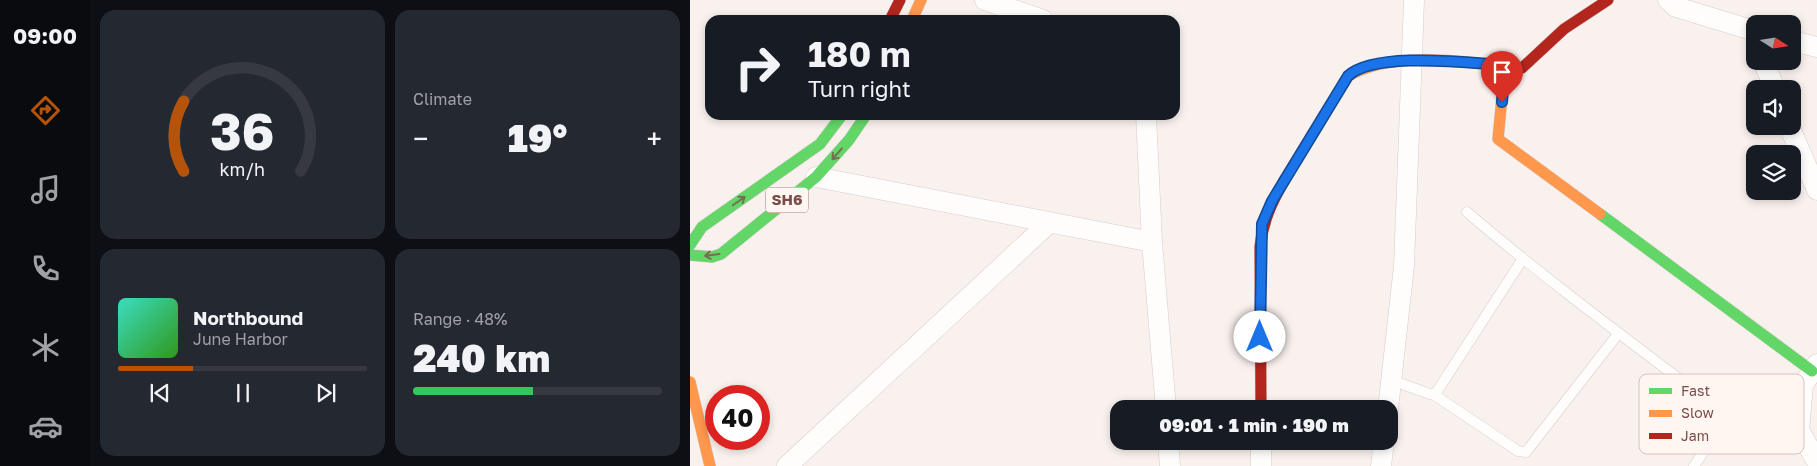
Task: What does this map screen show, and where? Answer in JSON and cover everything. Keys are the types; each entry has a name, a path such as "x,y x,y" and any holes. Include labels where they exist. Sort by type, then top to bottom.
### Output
{"main road":[{"path":"892,15 900,0"},
{"path":"914,15 921,0"},
{"path":"1261,400 1261,236 1266,213 1348,76 1358,69 1412,59 1505,65 1522,68 1564,29 1608,0"},
{"path":"1505,65 1498,139 1814,367"},
{"name":"SH6","path":"690,244 702,227 820,144 838,120"},
{"name":"SH6","path":"690,255 712,257 721,254 816,177 849,140 863,120"},
{"path":"690,382 710,466"}],"street":[{"path":"986,0 1029,15"},
{"path":"1389,400 1404,266 1414,0"},
{"path":"1668,0 1676,8 1746,32"},
{"path":"1801,44 1817,48"},
{"path":"1146,120 1152,242 1165,400"},
{"path":"1793,135 1817,190"},
{"path":"816,177 1152,242"},
{"path":"788,466 1049,223"},
{"path":"1804,382 1814,367"},
{"path":"1804,439 1817,462"},
{"path":"1168,450 1168,466"},
{"path":"1261,450 1261,466"},
{"path":"1382,466 1383,450"}],"lane":[{"path":"1467,212 1522,260 1672,374"},
{"path":"1433,394 1438,390 1522,260"},
{"path":"1391,380 1433,394 1518,451 1526,452 1618,334"},
{"path":"1694,466 1702,454"}],"traffic: fast":[{"path":"690,245 702,227 820,144 838,120"},
{"path":"690,255 712,257 721,254 816,177 849,140 863,120"},
{"path":"1600,214 1812,371"}],"traffic: slow":[{"path":"914,15 921,0"},
{"path":"1285,179 1348,76 1378,65 1410,60 1444,60 1476,63"},
{"path":"1505,65 1498,139 1600,214"},
{"path":"690,382 710,466"}],"traffic: jam":[{"path":"892,15 900,0"},
{"path":"1476,63 1522,68 1564,29 1608,0"},
{"path":"1261,400 1260,247 1263,229 1269,212 1285,179"}],"route":[{"path":"1260,337 1260,248 1262,224 1272,201 1352,72 1358,69 1412,59 1505,65 1502,102"}]}
